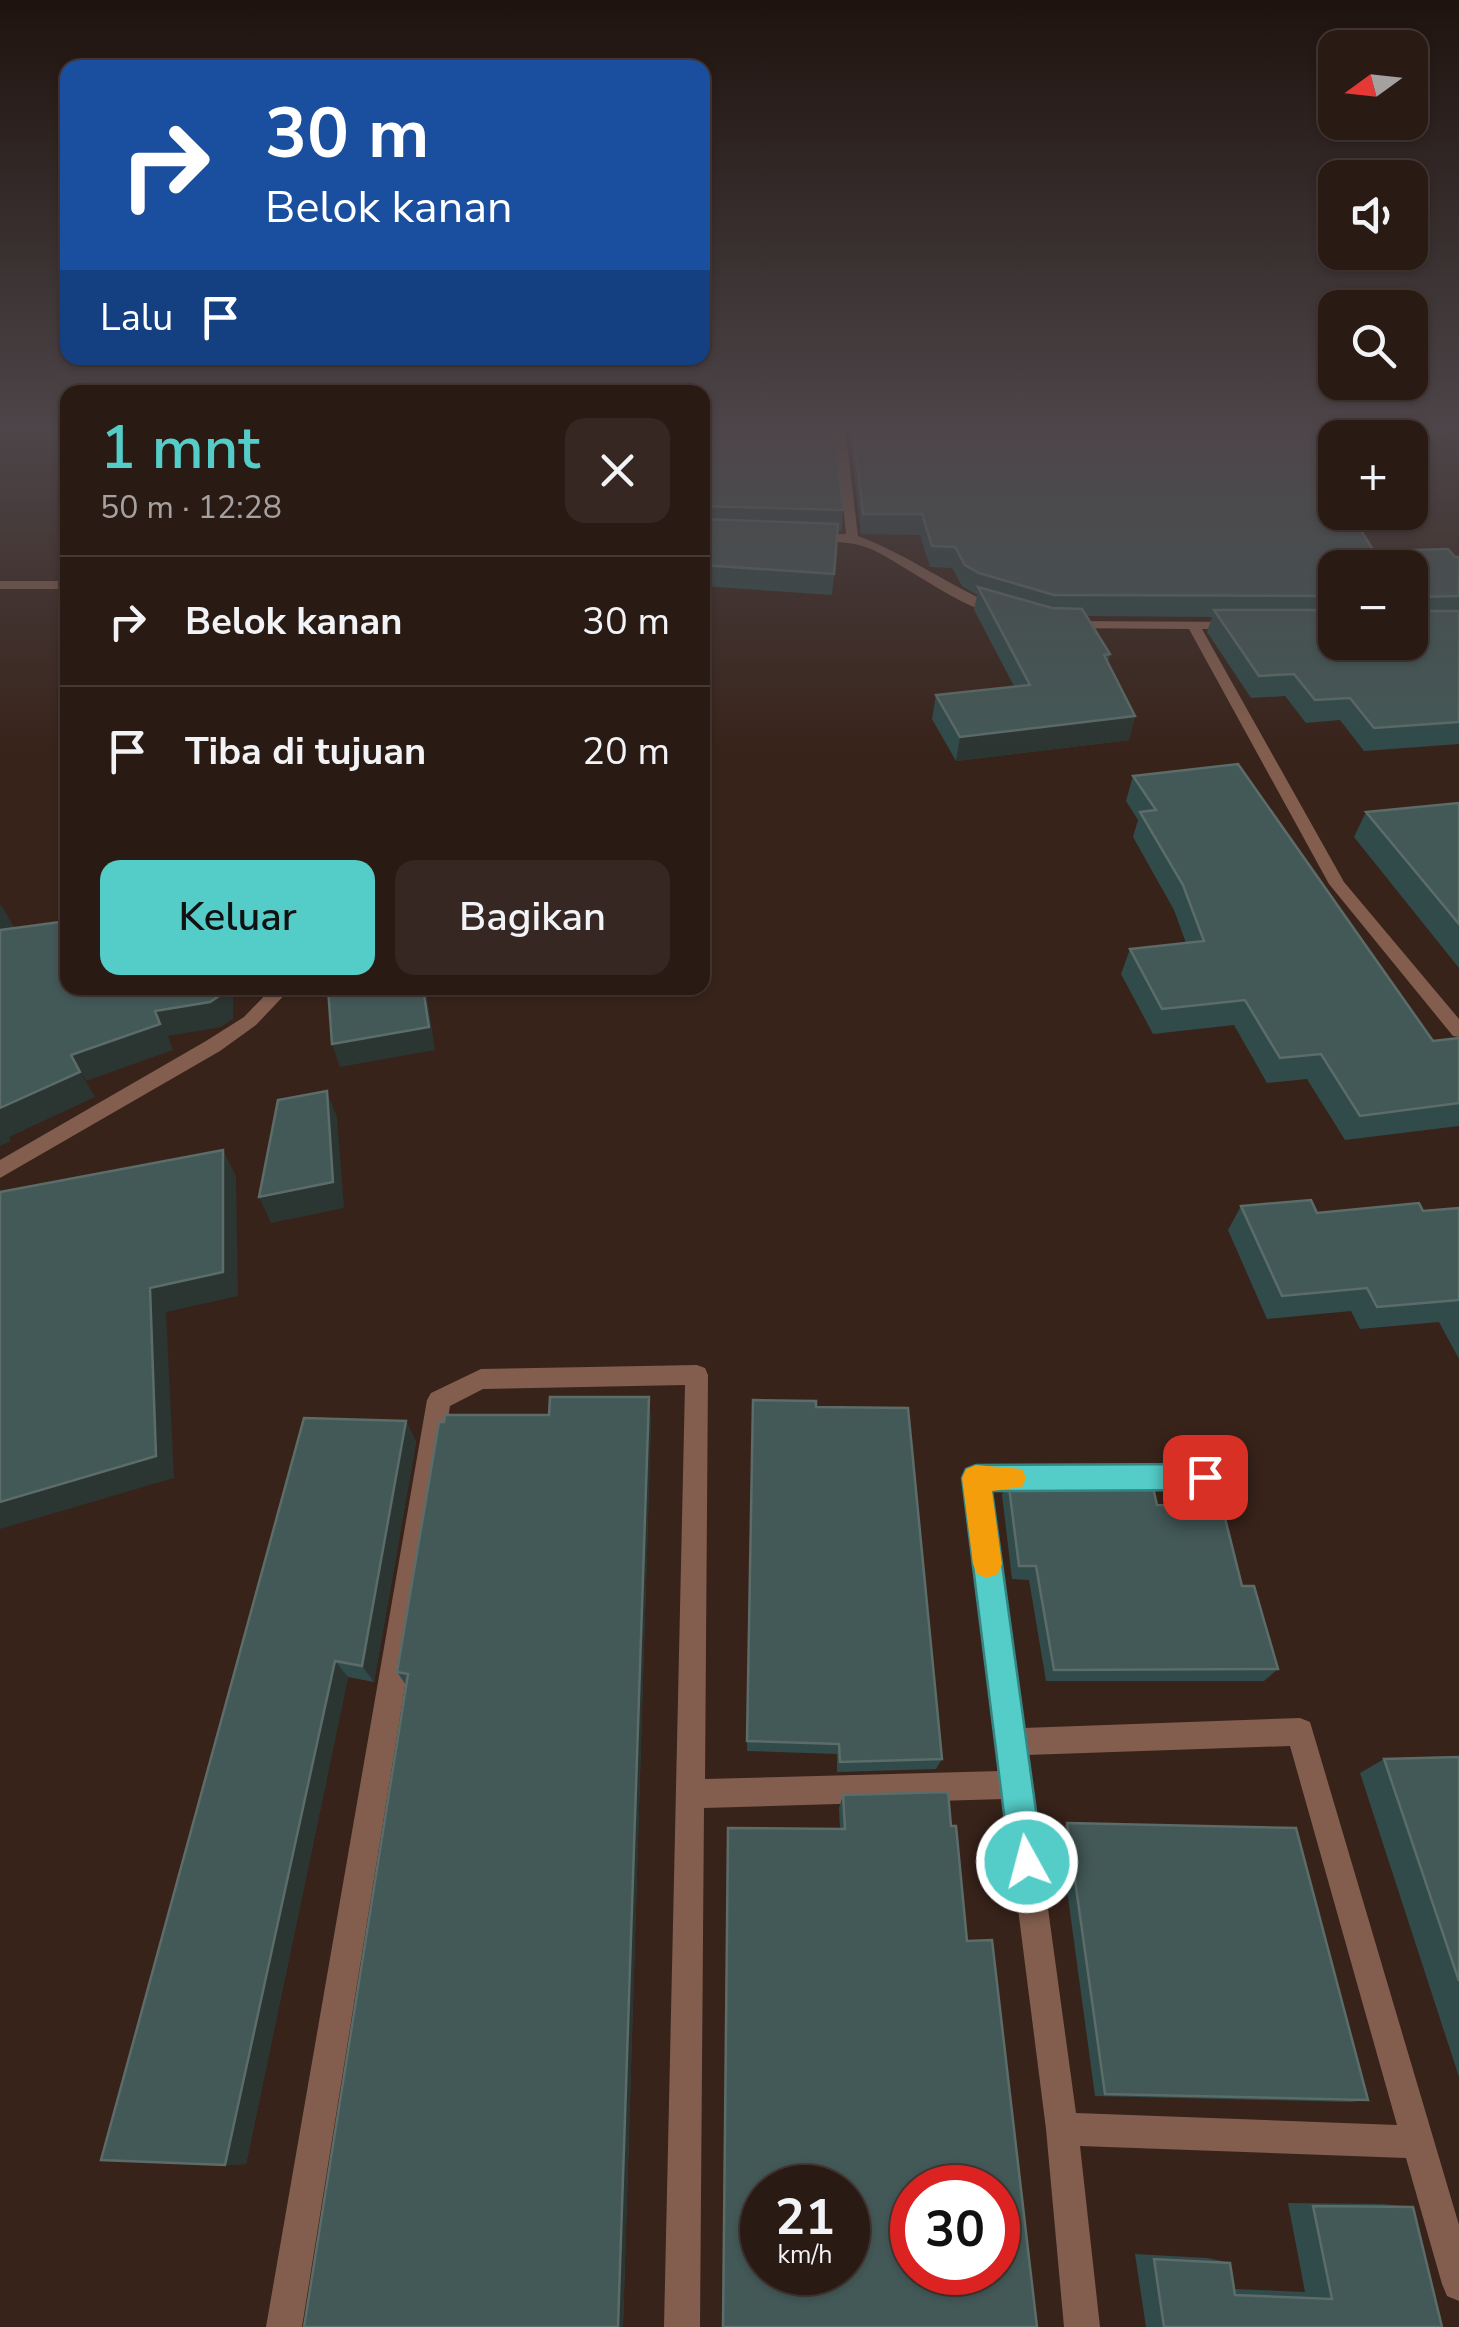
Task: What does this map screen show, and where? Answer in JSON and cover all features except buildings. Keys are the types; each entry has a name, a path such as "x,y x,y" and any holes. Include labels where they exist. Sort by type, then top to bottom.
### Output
{"street":[{"path":"813,537 852,538 908,564 970,601 1008,615"},
{"path":"0,585 60,585"},
{"path":"1048,624 1246,624"},
{"path":"1193,624 1337,884 1459,1031"},
{"path":"0,1170 213,1046 250,1021 275,995"},
{"path":"284,2327 440,1400 481,1378 697,1375 682,2327"},
{"path":"1082,2327 1062,2129 976,1478 1205,1477"},
{"path":"1011,1742 1300,1732 1459,2284"},
{"path":"688,1794 1017,1785"},
{"path":"1062,2129 1417,2142"}],"slow traffic":[{"path":"987,1564 976,1478 1013,1478"}],"route":[{"path":"1027,1862 976,1478 1205,1477"}]}
